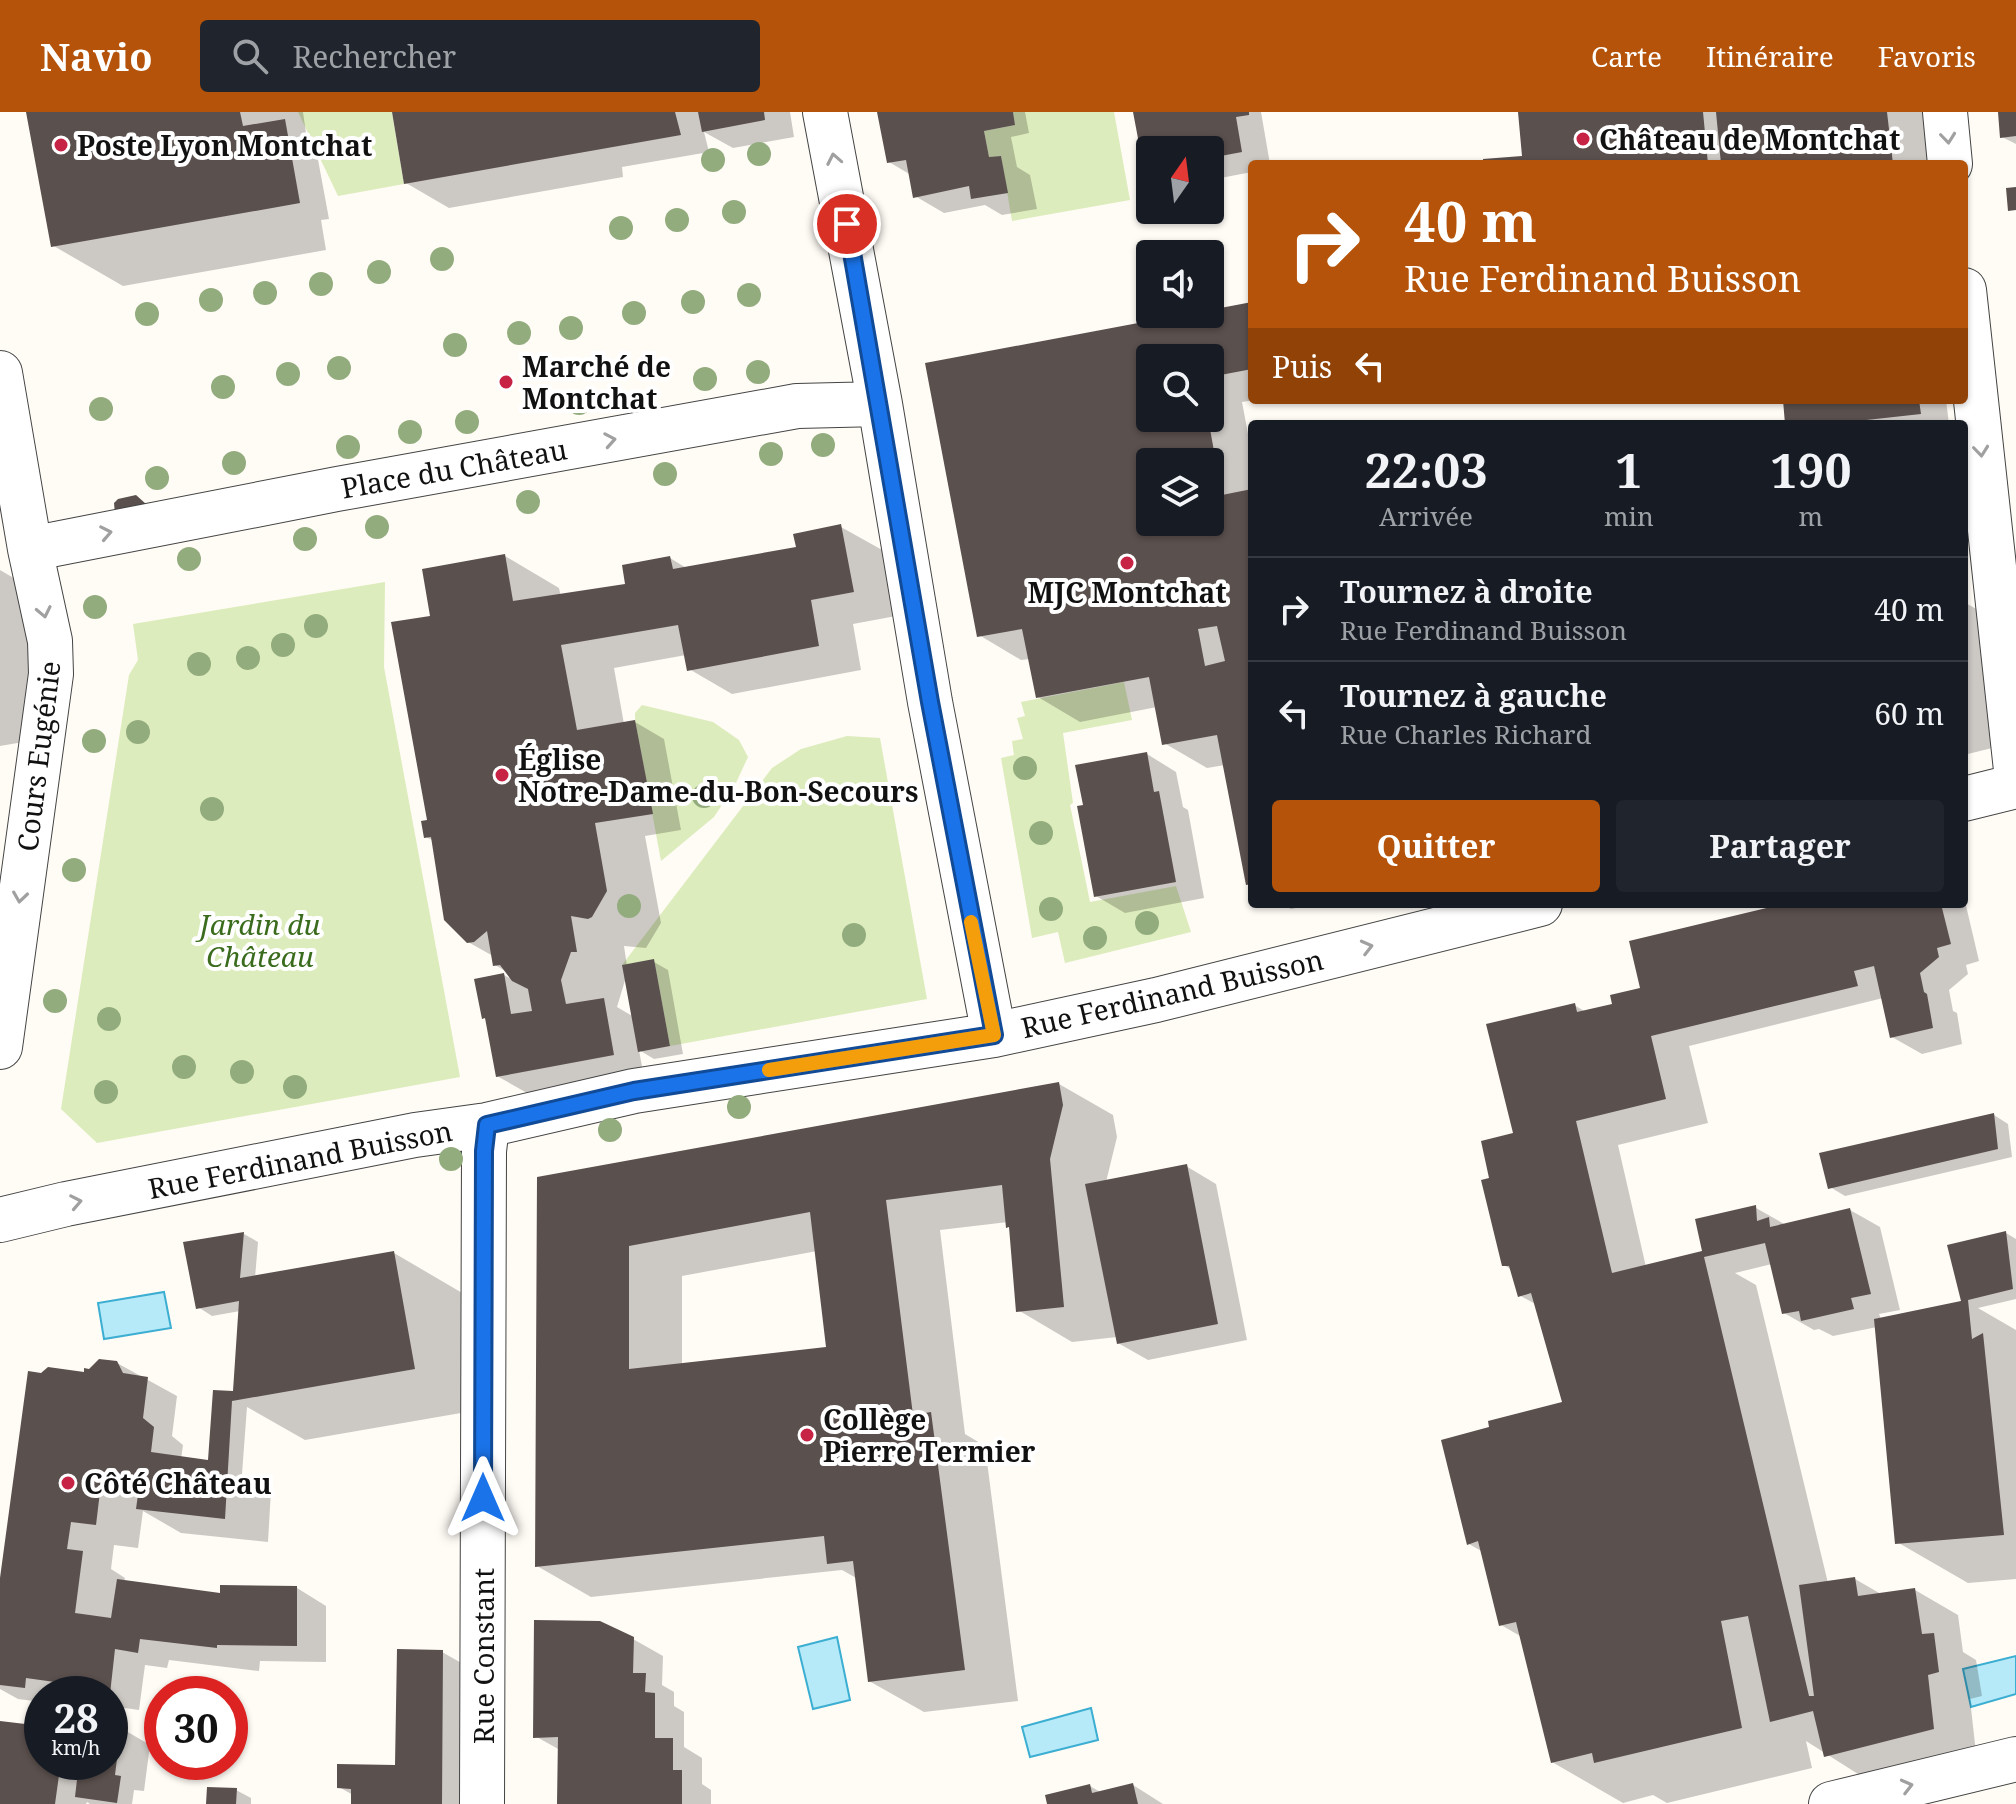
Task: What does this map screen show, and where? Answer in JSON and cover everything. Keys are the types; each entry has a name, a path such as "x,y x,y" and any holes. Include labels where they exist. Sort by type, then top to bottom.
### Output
{"street":[{"path":"825,112 880,404 930,702 994,1035"},
{"path":"1945,112 1950,160"},
{"path":"1968,327 2016,770"},
{"name":"Cours Eugénie","path":"0,373 9,481 30,549 50,641 51,674 0,1047"},
{"name":"Place du Château","path":"30,549 197,515 782,409 830,404 880,404"},
{"path":"1968,798 2016,786"},
{"name":"Rue Ferdinand Buisson","path":"0,1220 66,1204 415,1135 487,1125 634,1091 994,1035 1156,1000 1524,908"},
{"name":"Rue Constant","path":"482,1804 484,1151 487,1125"},
{"path":"1831,1804 2016,1759"}],"green space":[{"path":"298,112 392,112 404,184 338,196"},
{"path":"1013,112 1114,112 1130,200 1012,221 1001,156 989,157 984,131 1015,125"},
{"name":"Jardin du Château","path":"385,582 384,667 460,1077 97,1143 61,1109 129,675 138,660 133,624"},
{"path":"1124,682 1132,720 1063,733 1073,803 1070,805 1090,902 1176,886 1191,932 1065,963 1058,932 1032,938 1001,758 1014,755 1012,741 1023,739 1017,718 1025,716 1021,702"},
{"path":"642,705 713,722 739,740 748,757 735,785 714,817 661,861 635,720 635,713"},
{"path":"847,736 880,738 927,999 670,1046 654,960 622,965 772,768 801,749"}],"water":[{"path":"164,1292 171,1328 104,1339 98,1303"},
{"path":"837,1637 850,1700 813,1709 798,1647"},
{"path":"2016,1656 2016,1694 1971,1707 1963,1669"},
{"path":"1091,1708 1098,1740 1030,1757 1022,1727"}],"building":[{"path":"26,112 240,112 243,126 285,119 300,203 51,247"},
{"path":"392,112 675,112 681,135 404,184"},
{"path":"698,112 764,112 765,120 702,132"},
{"path":"877,112 1013,112 1015,125 984,131 989,157 1001,156 1008,193 971,199 969,186 913,198 906,160 887,163"},
{"path":"1133,112 1249,112 1249,115 1236,117 1242,152 1224,155 1224,136 1138,136"},
{"name":"Château de Montchat","path":"1518,112 1703,112 1708,160 1483,160 1522,156"},
{"path":"1716,112 1887,112 1893,160 1721,160"},
{"path":"1998,112 2016,112 2016,136 2000,138"},
{"path":"2016,187 2016,210 2008,211 2006,188"},
{"path":"1248,303 1248,370 1224,374 1224,344 1136,344 1136,432 1211,432 1213,448 1136,448 1136,536 1224,536 1224,495 1248,490 1248,885 1217,735 1162,745 1149,677 1036,698 1022,629 977,637 925,363 1136,323 1136,328 1224,328 1224,307","holes":["1217,626 1225,661 1205,666 1198,629"]},
{"path":"1783,404 1920,404 1921,414 1866,420 1785,420"},
{"path":"136,495 146,504 115,514 114,503 118,499"},
{"name":"Église Notre-Dame-du-Bon-Secours","path":"841,524 854,592 811,600 819,646 687,671 678,625 561,645 577,730 635,720 653,814 595,823 607,891 592,917 571,916 577,952 571,952 561,980 566,1004 604,998 614,1055 496,1077 474,979 504,973 511,1014 532,1011 528,989 512,981 500,965 493,966 487,931 474,942 467,943 444,920 431,837 424,838 421,821 427,820 391,622 430,616 422,569 505,554 513,601 625,584 622,565 670,556 673,569 796,547 793,534"},
{"path":"1147,752 1154,792 1159,791 1176,882 1094,897 1077,806 1083,805 1075,765"},
{"path":"1766,908 1942,908 1951,944 1937,948 1939,957 1920,973 1933,1028 1890,1038 1874,966 1854,971 1858,986 1651,1036 1666,1099 1576,1121 1612,1273 1702,1251 1695,1219 1756,1205 1757,1221 1769,1217 1770,1227 1850,1208 1871,1294 1851,1298 1854,1309 1801,1321 1799,1311 1782,1314 1765,1243 1704,1257 1809,1696 1814,1696 1799,1585 1855,1577 1858,1596 1915,1588 1922,1634 1934,1633 1939,1672 1928,1675 1934,1729 1824,1757 1813,1711 1770,1722 1748,1616 1721,1621 1742,1728 1594,1763 1592,1753 1551,1763 1516,1622 1499,1626 1478,1541 1467,1545 1441,1440 1489,1427 1488,1421 1562,1402 1531,1293 1518,1297 1509,1266 1502,1266 1481,1180 1489,1178 1481,1141 1513,1133 1486,1024 1575,1003 1577,1012 1612,1004 1610,995 1640,988 1629,941"},
{"path":"654,959 670,1046 638,1052 622,965"},
{"path":"1059,1082 1063,1105 1050,1159 1064,1307 1016,1312 1002,1185 886,1200 913,1415 931,1412 965,1670 868,1682 853,1561 827,1564 824,1536 535,1567 537,1177","holes":["810,1212 826,1347 629,1369 629,1246"]},
{"path":"1994,1113 1998,1149 1828,1189 1819,1153"},
{"path":"1187,1164 1218,1324 1117,1344 1085,1184"},
{"path":"2006,1231 2013,1289 1968,1300 1972,1339 1983,1333 2004,1535 1895,1544 1874,1319 1961,1301 1947,1245"},
{"path":"244,1232 240,1278 394,1251 415,1369 232,1401 225,1519 136,1509 140,1480 102,1475 96,1525 71,1522 67,1549 83,1551 75,1613 111,1618 117,1579 220,1593 220,1585 297,1586 297,1646 217,1645 217,1648 140,1639 138,1653 115,1649 112,1676 24,1676 24,1688 0,1685 0,1578 28,1371 41,1373 48,1367 84,1372 84,1368 89,1369 99,1359 117,1361 123,1373 148,1377 143,1418 154,1427 151,1452 208,1460 213,1390 233,1391 239,1301 196,1309 183,1242"},
{"path":"534,1620 600,1621 634,1637 633,1673 646,1673 645,1692 655,1693 655,1738 673,1738 673,1770 682,1770 682,1804 557,1804 558,1737 533,1738"},
{"path":"397,1649 443,1650 442,1804 351,1804 351,1789 337,1788 337,1764 395,1765"},
{"path":"0,1721 24,1724 24,1780 58,1780 55,1804 0,1804"},
{"path":"77,1780 120,1780 117,1803 75,1797"},
{"path":"1133,1783 1138,1804 1047,1804 1045,1795 1090,1784 1092,1793"},
{"path":"207,1787 237,1788 236,1804 206,1804"}],"slow traffic":[{"path":"769,1070 994,1035 971,922"}],"place":[{"name":"Château de Montchat","path":"1583,139"},
{"name":"Poste Lyon Montchat","path":"61,145"},
{"name":"Marché de Montchat","path":"506,382"},
{"name":"MJC Montchat","path":"1127,563"},
{"name":"Église Notre-Dame-du-Bon-Secours","path":"502,775"},
{"name":"Collège Pierre Termier","path":"807,1435"},
{"name":"Côté Château","path":"68,1483"}],"route":[{"path":"483,1498 484,1151 487,1125 634,1091 994,1035 930,702 847,224"}]}
